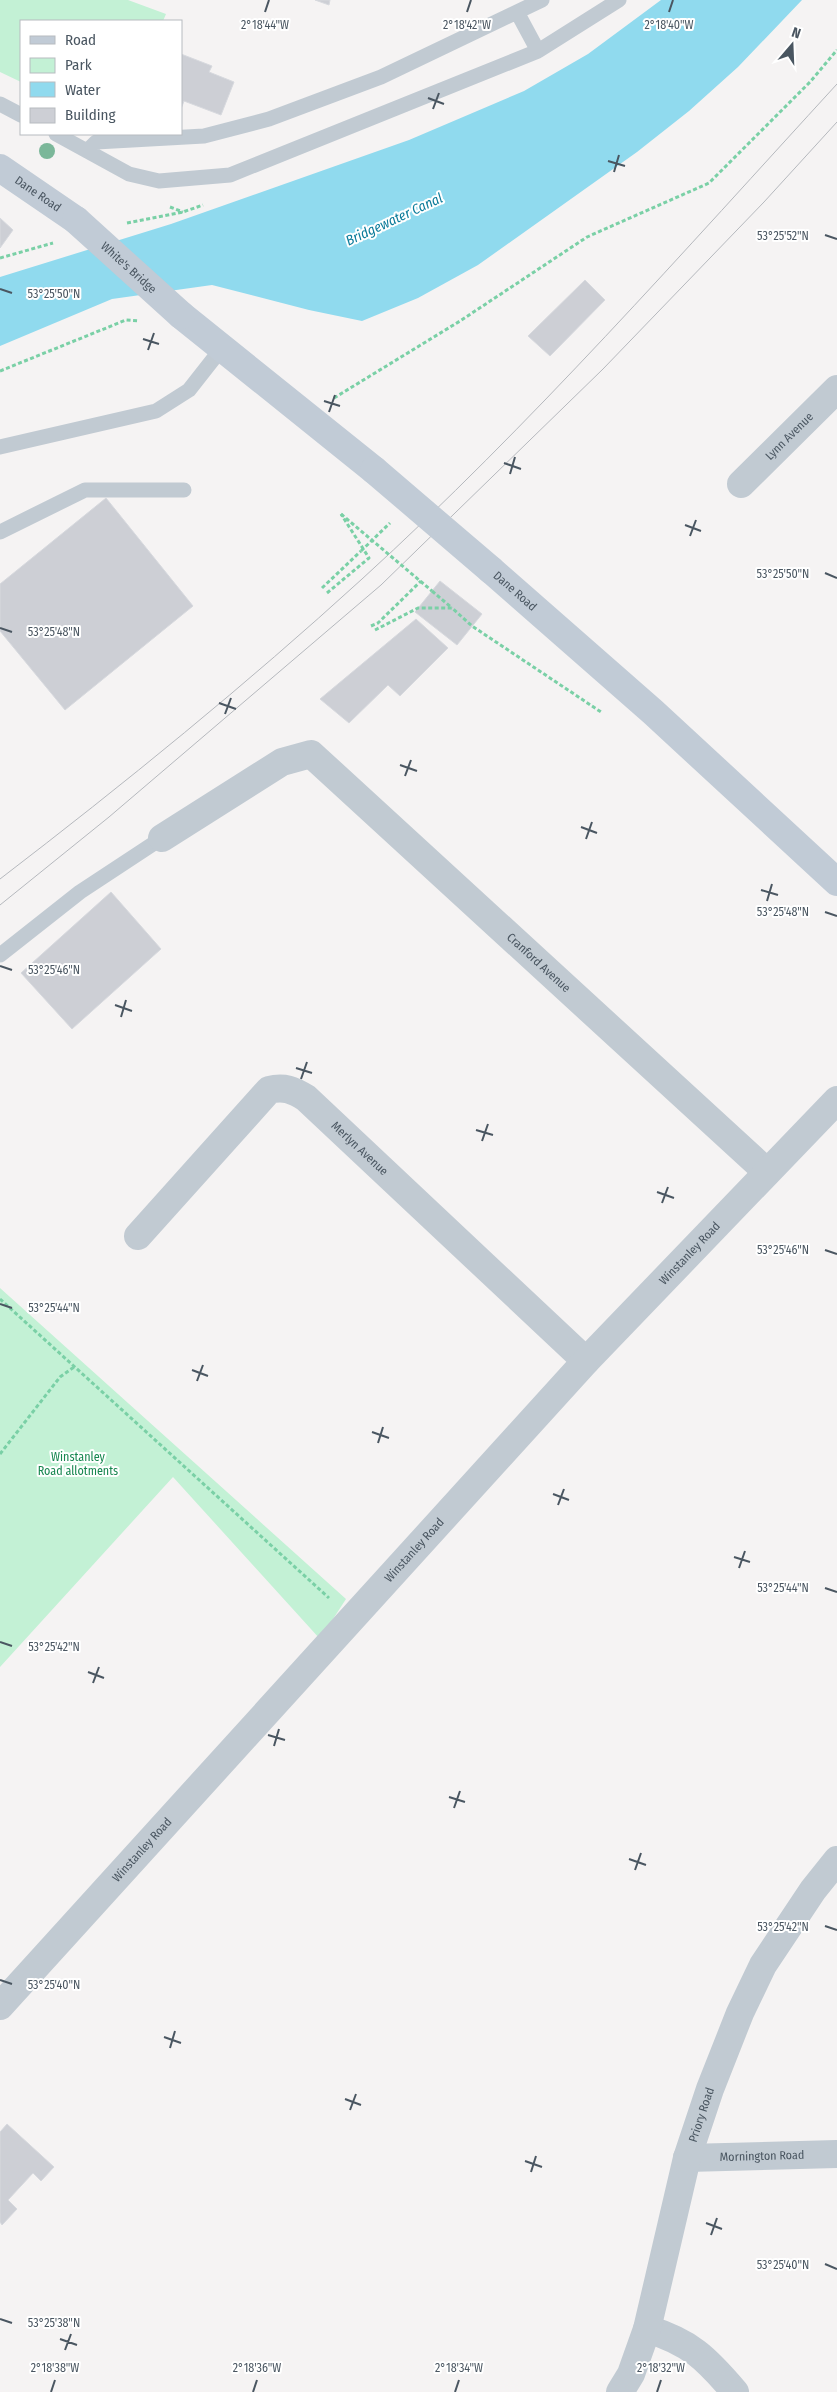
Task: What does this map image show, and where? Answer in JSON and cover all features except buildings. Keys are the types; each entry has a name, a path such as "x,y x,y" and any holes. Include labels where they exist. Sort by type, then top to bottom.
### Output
{"main road":[{"name":"Dane Road","path":"0,168 76,220"},
{"name":"White's Bridge","path":"76,220 181,315"},
{"name":"Dane Road","path":"181,315 374,470 491,570 653,712 837,882"}],"street":[{"name":"Lynn Avenue","path":"741,484 837,389"},
{"name":"Cranford Avenue","path":"162,838 282,762 311,754 767,1172"},
{"name":"Merlyn Avenue","path":"138,1236 268,1090 279,1087 292,1090 306,1098 586,1361"},
{"name":"Winstanley Road","path":"0,2006 586,1361 837,1100"},
{"name":"Priory Road","path":"620,2392 631,2374 646,2330 687,2158 710,2089 740,2014 763,1965 813,1890 837,1860"},
{"name":"Mornington Road","path":"687,2158 837,2154"},
{"path":"646,2330 670,2336 689,2346 711,2364 734,2392"}],"lane":[{"path":"87,151 96,142 204,136 269,119 381,77 542,0"},
{"path":"58,135 129,174 159,181 230,175 538,51 619,0"},
{"path":"517,12 538,51"},
{"path":"0,104 20,115"},
{"path":"0,448 156,411 189,390 222,348"},
{"path":"0,532 85,490 184,490"},
{"path":"0,955 80,892 162,838"}],"path":[{"path":"306,416 460,321 587,237 710,183 810,82 837,50"},
{"path":"0,258 6,256"},
{"path":"0,371 126,320 145,321"},
{"path":"322,588 412,502"},
{"path":"327,593 369,558 341,514 472,626 602,712"},
{"path":"371,626 421,581"},
{"path":"376,630 418,608 452,608"},
{"path":"0,1299 352,1619"},
{"path":"0,1454 60,1377 74,1367"}],"green space":[{"path":"0,0 128,0 166,14 163,20 20,20 20,82 0,72"},
{"name":"Winstanley Road allotments","path":"0,1288 346,1599 320,1639 173,1477 0,1667"}],"water":[{"name":"Bridgewater Canal","path":"661,0 802,0 738,67 689,111 637,152 478,265 418,298 362,321 309,310 212,285 112,299 0,346 0,277 171,224 409,140 524,91 588,54"}],"tram line":[{"path":"0,879 93,807 230,695 319,618 425,520 605,337 837,84"},
{"path":"0,905 109,817 381,585 603,369 764,202 837,122"}]}
